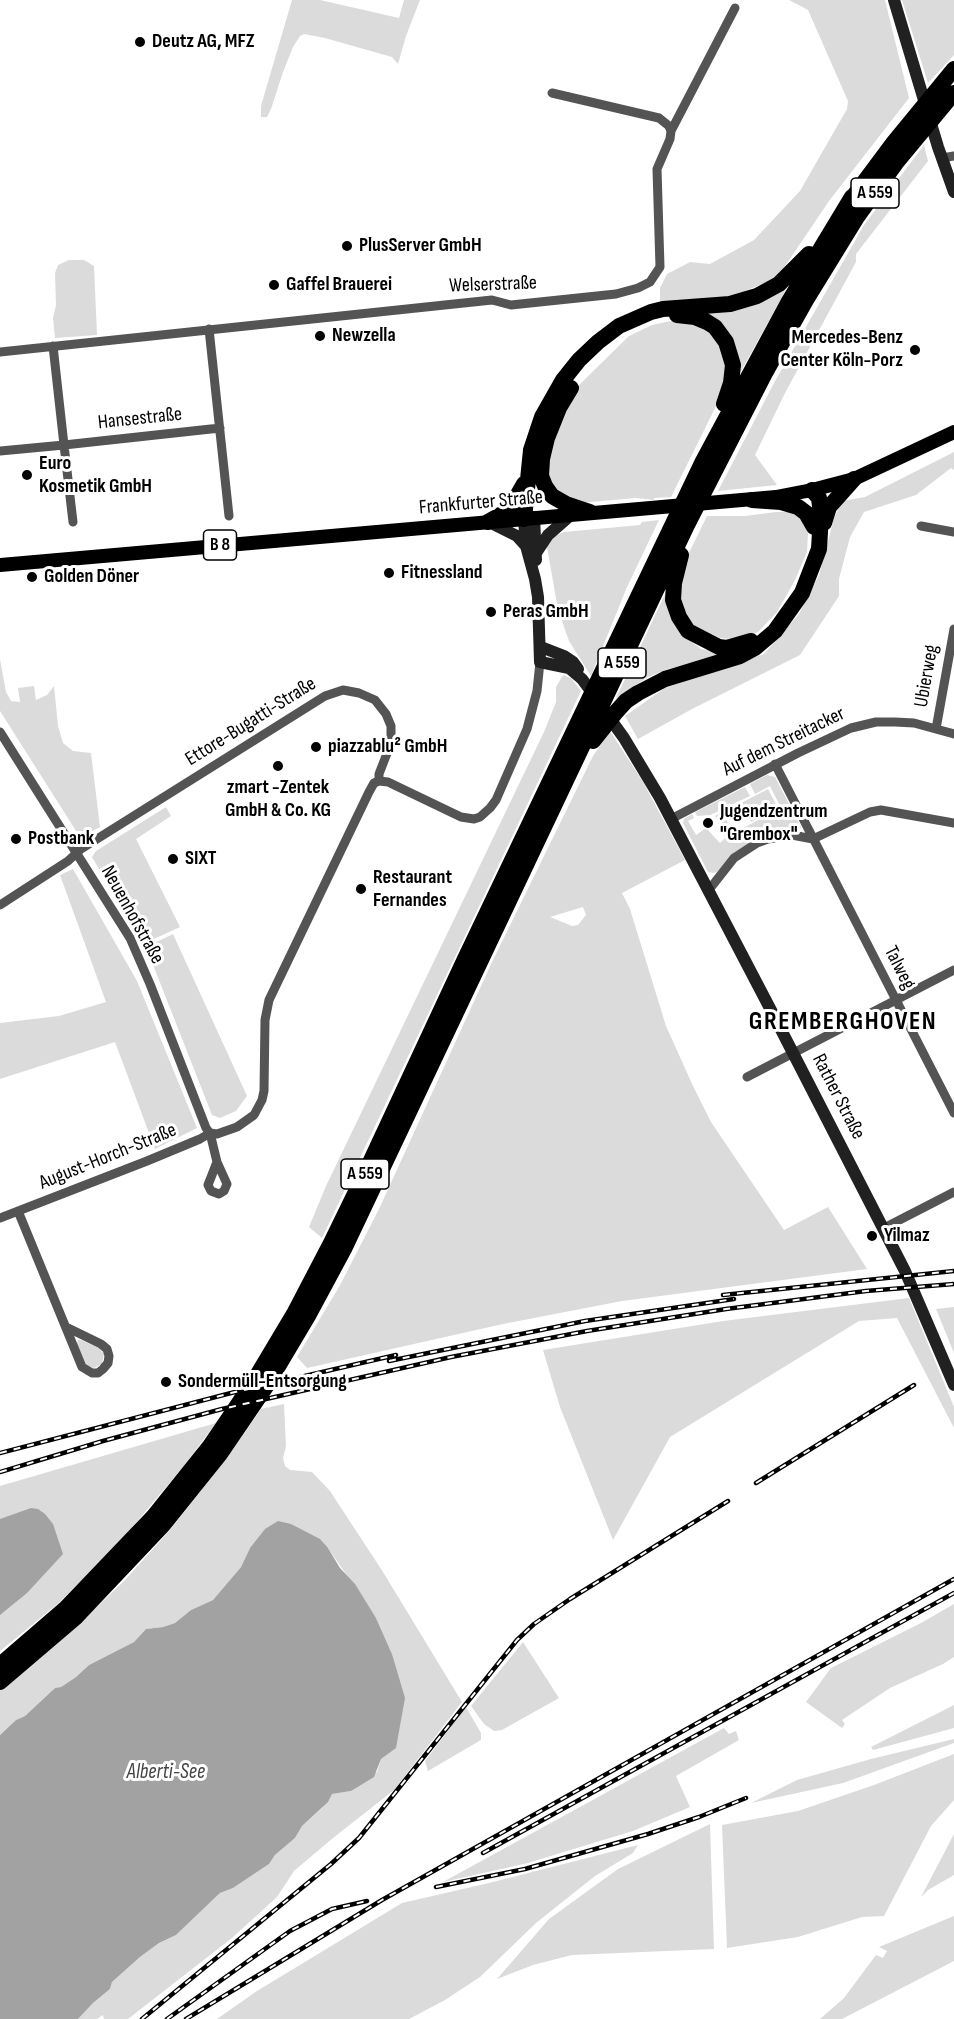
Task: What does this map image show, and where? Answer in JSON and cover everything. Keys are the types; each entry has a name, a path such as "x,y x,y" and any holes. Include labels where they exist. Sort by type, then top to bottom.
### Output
{"highway":[{"name":"A 559","path":"0,1665 66,1608 154,1516 210,1446 290,1321 359,1186 703,462 788,303 852,197 906,126 954,69"},
{"name":"A 559","path":"0,1682 75,1618 163,1526 220,1454 267,1385 344,1249 687,525 765,374 827,264 857,218 896,164 954,93"},
{"path":"590,513 552,496 535,469 531,450 549,403 579,360 619,326 651,312 730,304 768,291 790,276 801,264 852,197"},
{"path":"488,522 510,510 535,469 552,423 567,394 585,369 599,354 633,327 657,317 676,315 702,319 715,327 726,342 732,358 729,392 703,462"},
{"path":"529,518 535,469"},
{"path":"817,531 829,507 854,479"},
{"path":"687,525 674,583 676,608 688,631 711,644 727,648 753,640 760,635 773,624 794,597 810,558 821,515 819,498 812,490"},
{"path":"556,800 604,726 626,701 665,679 740,656 768,638 784,620 807,583 819,549 817,531 806,513 798,507 781,502 752,500"}],"main road":[{"name":"Frankfurter Straße","path":"0,564 752,500 812,490 854,479 954,432"}],"street":[{"path":"894,0 919,85 945,154 954,192"},
{"name":"Welserstraße","path":"0,352 492,300 511,305 616,294 638,288 650,282 660,267 657,169 671,131 735,8"},
{"path":"552,93 659,118 669,126 671,131"},
{"path":"209,329 230,516"},
{"path":"53,346 73,522"},
{"name":"Hansestraße","path":"0,451 220,428"},
{"path":"531,550 572,514"},
{"path":"379,781 461,817 474,819 480,817 496,800 527,729 537,691 541,647 529,518"},
{"path":"488,522 517,536 531,550"},
{"path":"921,526 954,532"},
{"name":"Ubierweg","path":"936,729 954,629"},
{"name":"Rather Straße","path":"541,647 564,656 578,672 624,738 671,819 884,1228 912,1285 954,1385"},
{"path":"540,662 561,664 578,672"},
{"name":"Ettore-Bugatti-Straße","path":"0,905 68,861 76,853 325,696 336,691 351,690 375,700 387,714 391,726 391,743 379,774 379,781 374,783 369,792 269,1000 265,1020 264,1091 259,1107 248,1120 237,1127 217,1134 210,1133"},
{"name":"Auf dem Streitacker","path":"671,819 829,737 876,722 914,723 954,734"},
{"name":"Neuenhofstraße","path":"0,732 130,938 206,1128 210,1133 217,1162"},
{"name":"Talweg","path":"775,764 954,1113"},
{"path":"708,891 734,858 757,843 768,839 792,835 813,839 870,812 881,810 954,824"},
{"path":"747,1077 954,970"},
{"name":"August-Horch-Straße","path":"0,1218 200,1140 210,1133"},
{"path":"884,1228 954,1192"},
{"path":"18,1211 82,1367 92,1373 98,1373 108,1363 107,1349 66,1327"}],"shaded area":[{"path":"292,0 320,0 399,18 404,0 420,0 398,64 392,57 325,38 304,34 300,36 283,72 271,109 267,117 261,117 261,106"},
{"path":"789,0 885,0 909,98 829,201 777,278 730,297 660,302 660,288 667,274 690,262 710,264 754,240 800,191 847,109 848,101 808,10"},
{"path":"902,0 954,0 954,55 928,83"},
{"path":"924,145 928,161 856,254 856,262 785,393 755,455 777,485 718,491 774,383 864,225"},
{"path":"69,260 84,260 94,266 97,335 55,338 53,318 56,305 55,273 58,265"},
{"path":"787,287 735,382 736,369 693,308"},
{"path":"671,321 691,321 715,335 726,358 722,394 671,497 654,498 654,500 636,498 579,503 566,500 549,484 547,455 553,434 578,386 629,336 652,325"},
{"path":"954,452 954,470 951,468 916,495 864,512 850,537 839,579 839,596 800,655 638,739 625,716 665,688 764,654 799,614 819,575 834,518 842,501 865,497"},
{"path":"795,512 804,518 808,533 807,552 777,612 758,632 741,640 720,638 695,626 684,613 679,596 683,565 707,516 745,516"},
{"path":"659,520 627,587 591,676 569,641 564,627 557,604 547,547 554,536 564,532 640,525 642,522"},
{"path":"668,588 683,635 701,649 737,652 668,669 648,677 618,701 616,698"},
{"path":"0,659 6,692 11,701 20,702 18,688 34,686 36,700 47,695 54,686 58,726 63,743 73,751 91,753 100,827 84,836 78,834 0,711"},
{"path":"563,675 571,678 581,691 322,1238 309,1227 326,1186 544,732 556,702 556,687"},
{"path":"610,731 643,782 685,860 622,893 630,909 666,1026 711,1122 784,1230 828,1207 867,1269 622,1301 503,1324 307,1368 297,1357 339,1287 379,1209 492,962 593,756","holes":["583,907 586,915 578,925 572,926 550,917"]},
{"path":"767,775 775,777 800,829 760,837 735,852 717,872 708,872 683,823 684,819 692,814 694,818 688,821 696,835 706,828 720,843 725,838 722,824 715,816 722,812 734,833 781,808 770,786 755,794 750,784"},
{"path":"745,787 750,796 710,815 697,816 695,812"},
{"path":"768,789 778,808 751,822 741,803"},
{"path":"166,807 171,816 136,839 180,927 143,944 92,857 96,851"},
{"path":"73,869 137,981 197,1128 155,1149 115,1042 0,1079 0,1023 59,1016 106,1002 60,875"},
{"path":"173,934 247,1096 236,1111 220,1118 212,1115 146,947"},
{"path":"909,1298 954,1407 954,1428 897,1318 859,1321 670,1437 613,1540 560,1407 543,1350 723,1321"},
{"path":"954,1307 954,1353 936,1309"},
{"path":"78,1340 99,1348 104,1354 102,1364 94,1368 86,1365 77,1344"},
{"path":"284,1404 286,1446 283,1458 285,1466 290,1470 312,1472 330,1491 383,1572 462,1702 394,1790 294,1871 277,1897 232,1938 128,2019 104,2019 103,2015 97,2019 78,2019 110,1989 112,1982 140,1957 159,1943 176,1935 220,1893 233,1888 269,1864 275,1855 295,1838 302,1826 322,1808 332,1794 351,1791 377,1772 381,1759 396,1747 396,1670 392,1654 376,1618 328,1548 250,1548 241,1567 213,1600 191,1610 175,1623 146,1629 134,1642 89,1665 76,1677 61,1687 55,1688 0,1735 0,1689 79,1624 125,1580 170,1530 227,1458 261,1409"},
{"path":"216,1423 182,1468 124,1537 60,1602 0,1651 0,1486"},
{"path":"954,1604 954,1657 890,1688 842,1720 845,1724 842,1728 806,1702 831,1668"},
{"path":"523,1642 559,1698 502,1730 494,1731 484,1724 471,1706"},
{"path":"954,1705 954,1728 873,1750 871,1747"},
{"path":"466,1707 481,1733 481,1740 428,1771 425,1761"},
{"path":"724,1728 729,1734 736,1731 739,1740 676,1776 690,1807 633,1831 528,1863 443,1882"},
{"path":"954,1739 954,1743 843,1783 751,1803 797,1780"},
{"path":"954,1754 954,1800 931,1826 884,1916 862,1917 798,1937 727,1948 722,1825 798,1811"},
{"path":"710,1824 714,1949 572,1955 533,1965 497,1979 549,1919 618,1869"},
{"path":"954,1834 954,1875 928,1890 921,1897"},
{"path":"638,1845 633,1853 595,1876 536,1923 480,1977 445,2000 409,2019 217,2019 257,1991 402,1903"},
{"path":"954,1916 954,1961 842,2019 820,2019 844,1998 876,1955 883,1958 887,1951 879,1947"}],"water":[{"path":"31,1508 38,1509 45,1514 53,1524 63,1554 27,1593 0,1615 0,1519"},
{"name":"Alberti-See","path":"278,1521 291,1524 320,1539 340,1568 355,1584 376,1618 392,1654 405,1698 396,1748 381,1759 374,1777 351,1791 332,1794 328,1802 302,1826 295,1838 275,1855 269,1864 233,1888 220,1893 176,1935 159,1943 140,1957 112,1982 110,1989 78,2019 0,2019 0,1735 55,1688 61,1687 76,1677 89,1665 134,1642 146,1629 175,1623 191,1610 213,1600 241,1567 250,1548 265,1529"}],"railway":[{"path":"723,1295 954,1271"},
{"path":"0,1472 222,1409 451,1357 587,1331 726,1309 866,1291 954,1284"},
{"path":"389,1361 585,1321 734,1299"},
{"path":"0,1453 231,1393 396,1355"},
{"path":"756,1483 914,1385"},
{"path":"142,2019 331,1864 359,1838 517,1640 534,1624 570,1599 728,1501"},
{"path":"186,2019 382,1900 954,1579"},
{"path":"483,1853 954,1593"},
{"path":"436,1887 525,1869 648,1834 746,1798"},
{"path":"167,2019 290,1931 332,1909 367,1901"}],"place":[{"name":"Deutz AG, MFZ","path":"140,42"},
{"name":"PlusServer GmbH","path":"347,246"},
{"name":"Gaffel Brauerei","path":"274,285"},
{"name":"Newzella","path":"320,336"},
{"name":"Mercedes-Benz Center Köln-Porz","path":"915,350"},
{"name":"Euro Kosmetik GmbH","path":"27,475"},
{"name":"Fitnessland","path":"389,573"},
{"name":"Golden Döner","path":"32,577"},
{"name":"Peras GmbH","path":"491,612"},
{"name":"piazzablu² GmbH","path":"316,747"},
{"name":"zmart -Zentek GmbH & Co. KG","path":"278,766"},
{"name":"Jugendzentrum \"Grembox\"","path":"708,823"},
{"name":"Postbank","path":"16,839"},
{"name":"SIXT","path":"173,859"},
{"name":"Restaurant Fernandes","path":"361,889"},
{"name":"Yilmaz","path":"872,1236"},
{"name":"Sondermüll-Entsorgung","path":"166,1382"}],"district":[{"name":"GREMBERGHOVEN","path":"843,1022"}]}
